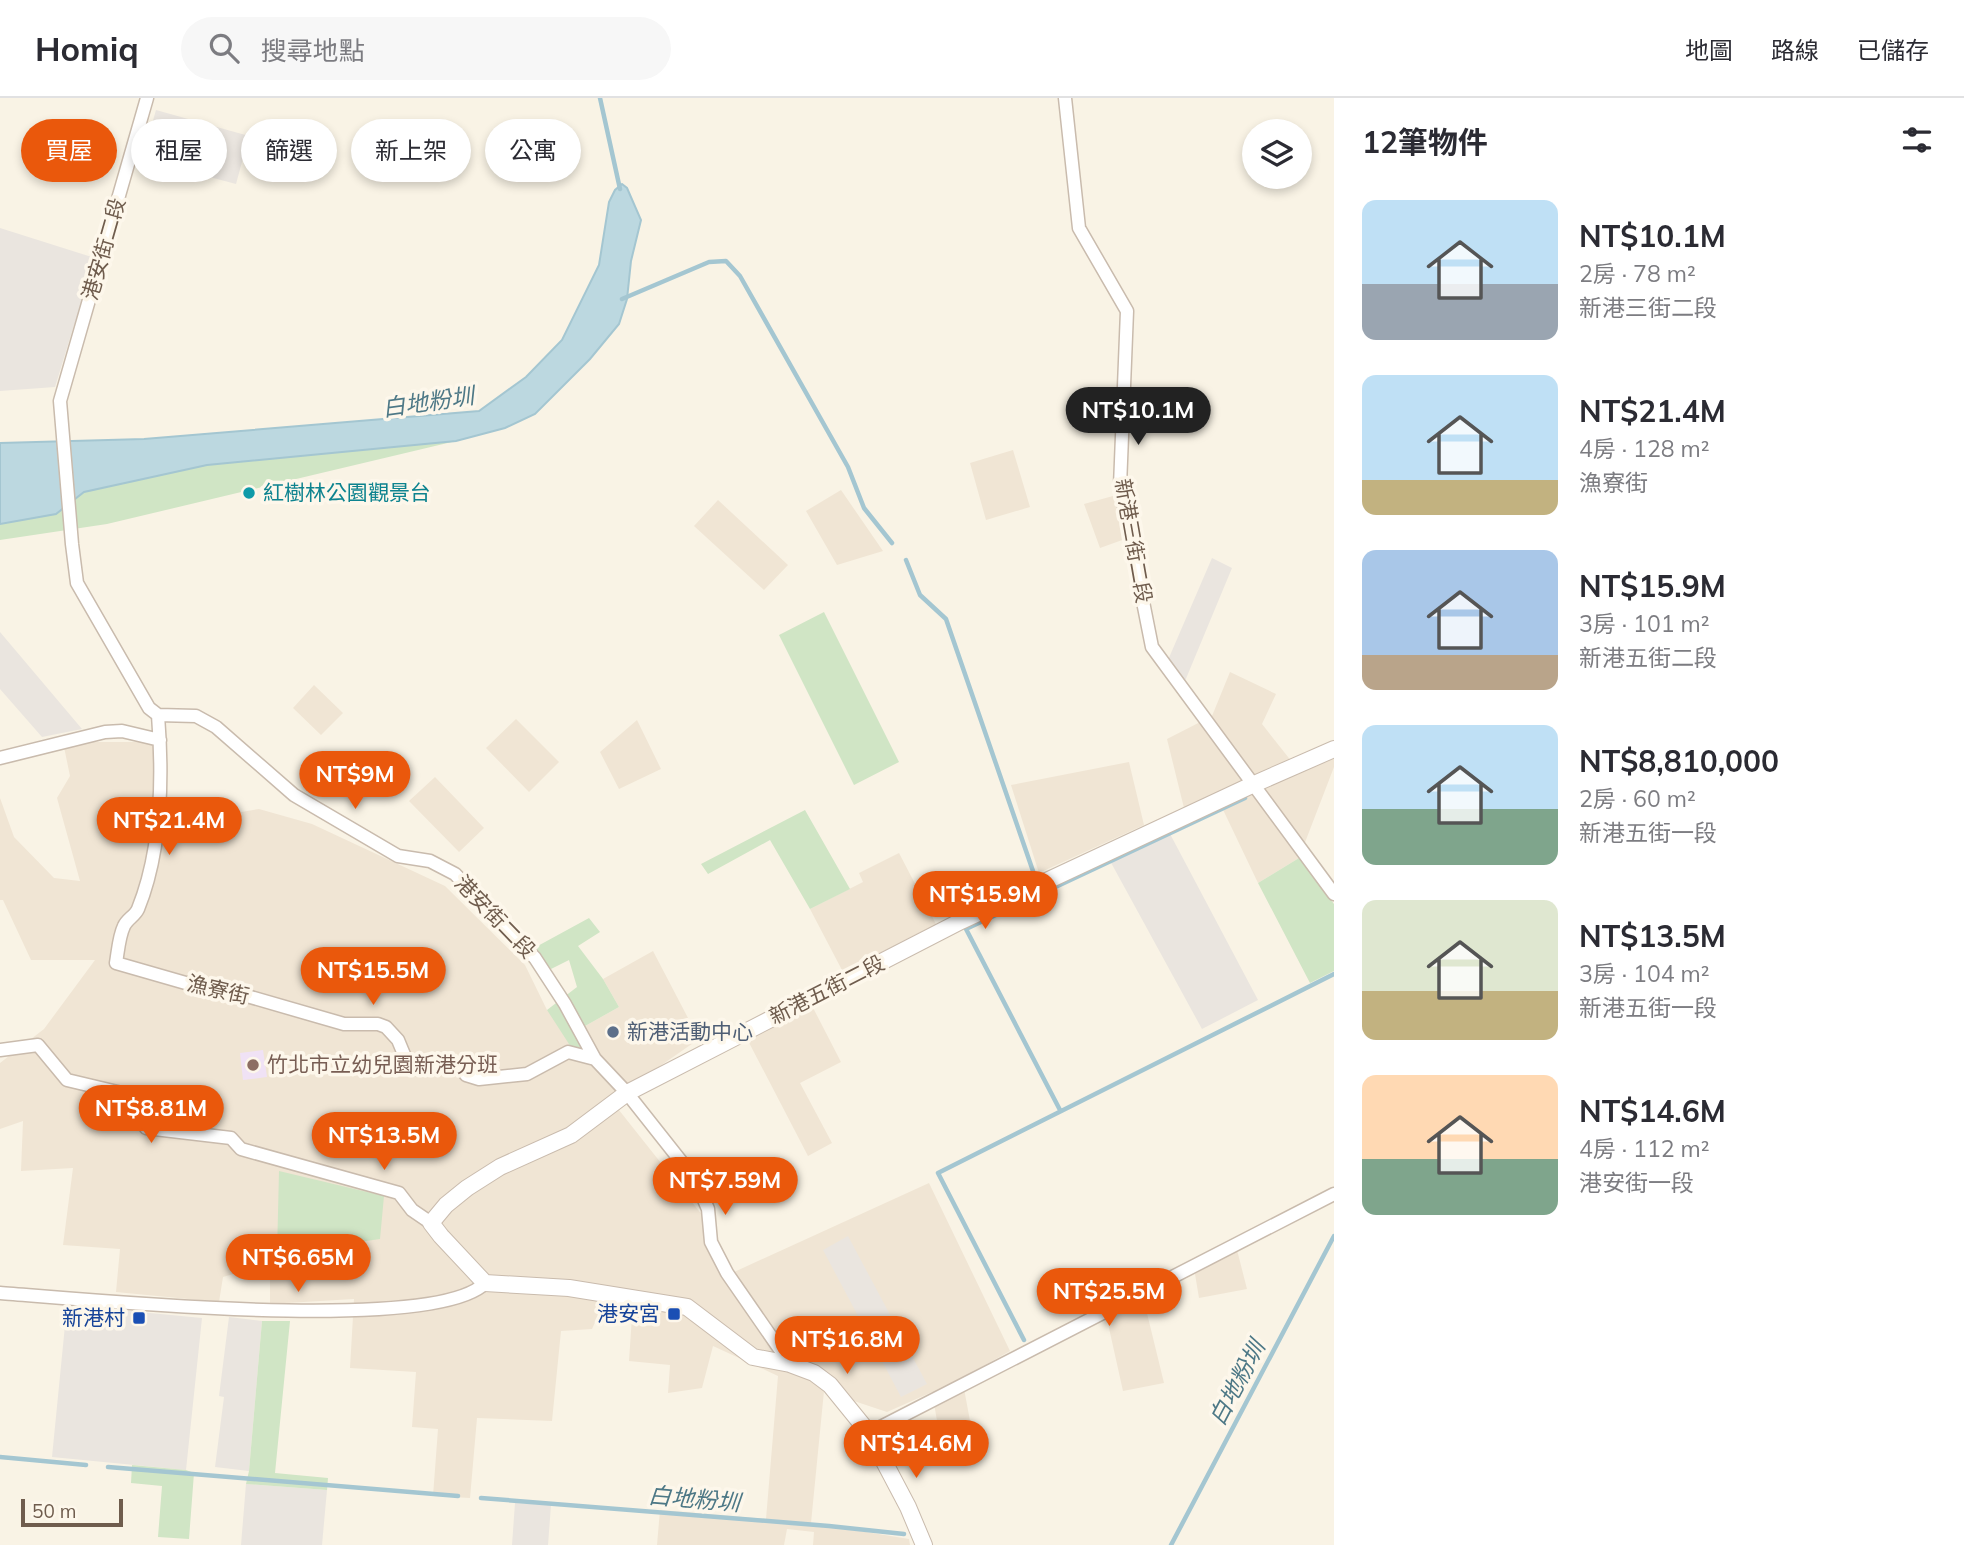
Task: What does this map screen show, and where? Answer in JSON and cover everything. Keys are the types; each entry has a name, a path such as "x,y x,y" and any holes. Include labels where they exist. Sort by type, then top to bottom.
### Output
{"street":[{"name":"港安街二段","path":"147,98 60,401 77,583 149,708 158,715 196,716 216,727 294,795 398,856 430,861 455,874 535,958 565,1004 595,1059 695,1179 708,1209 711,1242 727,1273 790,1364"},
{"name":"新港三街二段","path":"1065,98 1079,228 1127,311 1120,486 1152,648 1334,894"},
{"name":"漁寮街","path":"158,715 158,824 153,857 137,912 124,924 116,963 217,992 233,992 344,1024 378,1024 396,1036 410,1069 456,1065 460,1066 466,1075 479,1079 527,1074 568,1052 595,1059"},
{"path":"0,758 105,732 122,732 160,740"},
{"name":"新港五街二段","path":"431,1223 446,1205 467,1188 500,1167 570,1135 626,1093 961,922 1252,785 1334,750"},
{"path":"0,1050 38,1045 68,1080 126,1094 146,1128 231,1138 242,1149 399,1193 412,1210 431,1223 485,1283 569,1288 687,1307 753,1357 790,1364 814,1373 830,1385 869,1433 908,1507 924,1545"},
{"path":"869,1433 1334,1194"},
{"path":"0,1293 213,1309 336,1311 442,1303 478,1291 485,1283"}],"shaded area":[{"path":"156,110 188,119 153,119"},
{"path":"227,130 241,134 241,166 236,184 227,182"},
{"path":"0,228 98,259 55,387 0,391"},
{"path":"1013,450 1030,507 986,520 970,463"},
{"path":"841,490 883,551 837,565 806,511"},
{"path":"1113,496 1125,539 1100,548 1084,504"},
{"path":"718,500 788,565 764,590 694,526"},
{"path":"1212,558 1232,568 1185,681 1168,660"},
{"path":"0,632 82,729 42,737 0,689"},
{"path":"1230,672 1276,694 1262,724 1292,762 1334,759 1334,767 1299,858 1258,883 1216,795 1184,808 1167,739 1212,716"},
{"path":"314,685 343,713 321,735 293,708"},
{"path":"516,719 559,762 529,792 486,748"},
{"path":"637,720 661,769 619,789 600,752"},
{"path":"63,742 161,742 160,826 259,809 312,824 445,886 525,965 547,1010 578,1030 619,1007 603,979 653,951 699,1039 611,1100 703,1216 721,1278 929,1183 1010,1351 962,1378 976,1453 944,1461 932,1392 887,1412 824,1391 811,1523 909,1539 910,1545 813,1545 814,1532 787,1529 784,1545 657,1545 660,1510 766,1519 778,1376 713,1346 702,1388 668,1393 670,1365 629,1361 632,1316 600,1311 592,1329 561,1331 552,1421 477,1418 470,1498 433,1496 438,1429 412,1427 416,1372 350,1368 354,1299 270,1304 270,1263 223,1277 219,1302 116,1292 120,1249 63,1245 73,1168 21,1171 23,1121 0,1129 0,1063 44,1029 95,960 31,960 3,900 0,900 0,798 14,837 54,878 80,881 57,798 70,776"},
{"path":"1129,762 1144,825 1039,873 1011,785"},
{"path":"435,777 484,828 459,852 409,801"},
{"path":"1169,832 1258,1000 1202,1029 1109,859"},
{"path":"899,853 936,924 843,972 810,909 863,882 859,873"},
{"path":"809,1000 841,1062 800,1083 832,1143 808,1156 744,1033"},
{"name":"竹北市立幼兒園新港分班","path":"263,1050 267,1077 243,1080 240,1053"},
{"path":"848,1236 927,1384 901,1397 823,1250"},
{"path":"1237,1250 1247,1289 1199,1298 1195,1274"},
{"path":"1144,1301 1164,1383 1123,1391 1107,1319"},
{"path":"67,1305 202,1318 186,1470 52,1457"},
{"path":"229,1317 262,1321 249,1471 215,1467 224,1397 219,1396"},
{"path":"246,1484 327,1490 322,1545 241,1545"},
{"path":"515,1503 551,1505 548,1545 512,1545"}],"green space":[{"path":"456,441 107,524 0,540 0,474 201,449"},
{"path":"824,612 899,762 854,785 779,635"},
{"path":"805,810 850,889 810,909 770,840 708,874 701,864"},
{"path":"1299,858 1334,904 1334,971 1310,983 1258,883"},
{"path":"589,918 600,932 578,946 603,979 619,1007 578,1030 594,1058 580,1061 547,1010 577,987 569,960 551,969 534,948"},
{"path":"279,1171 384,1196 380,1239 277,1254"},
{"path":"262,1321 290,1321 275,1473 328,1478 327,1490 246,1484"},
{"path":"132,1465 194,1473 189,1539 158,1537 162,1486 131,1483"}],"water":[{"path":"622,184 627,188 641,220 631,261 627,299 619,324 590,359 535,414 505,428 456,441 207,465 84,492 56,514 0,524 0,443 144,439 479,411 526,377 562,340 599,265 609,202 615,190"}],"waterway":[{"name":"白地粉圳","path":"600,98 620,189"},
{"path":"622,299 709,262 726,261 740,276 848,467 864,508 892,543"},
{"path":"906,560 920,595 946,619 1034,874"},
{"path":"1060,1110 966,929 1245,798"},
{"path":"1024,1340 938,1173 1334,974"},
{"name":"白地粉圳","path":"1171,1545 1334,1236"},
{"name":"白地粉圳","path":"0,1457 86,1465"},
{"name":"白地粉圳","path":"108,1467 458,1496"},
{"name":"白地粉圳","path":"481,1498 904,1534"}],"place":[{"name":"紅樹林公園觀景台","path":"249,493"},
{"name":"新港活動中心","path":"613,1032"},
{"name":"竹北市立幼兒園新港分班","path":"253,1065"},
{"name":"港安宮","path":"674,1314"},
{"name":"新港村","path":"139,1318"}]}
